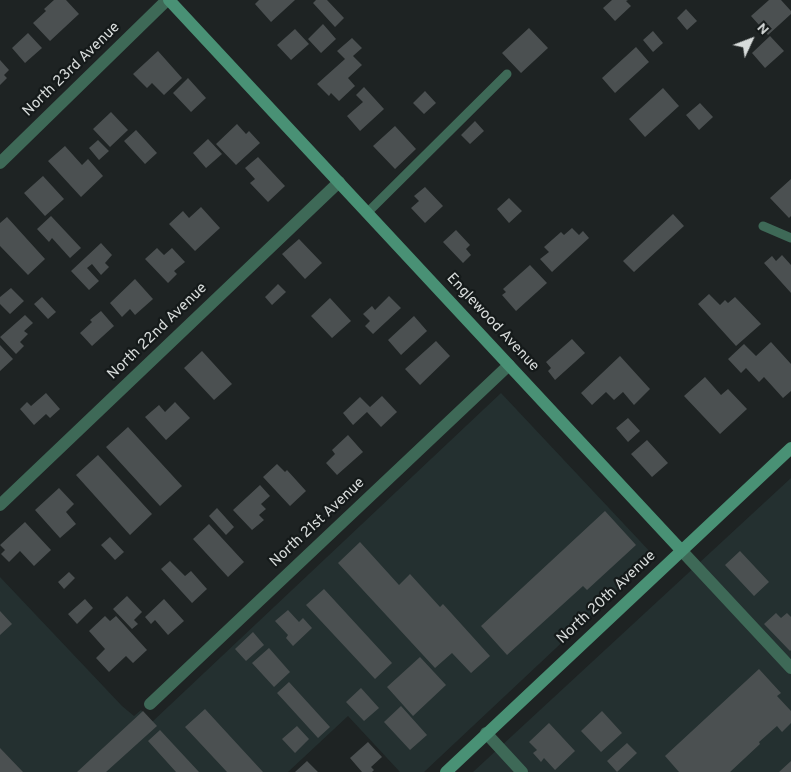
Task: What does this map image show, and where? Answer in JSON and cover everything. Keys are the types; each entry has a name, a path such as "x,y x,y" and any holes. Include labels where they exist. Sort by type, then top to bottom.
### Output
{"street":[{"name":"North 23rd Avenue","path":"0,163 168,0"},
{"name":"Englewood Avenue","path":"168,0 791,668"},
{"name":"North 22nd Avenue","path":"0,505 339,182"},
{"name":"North 21st Avenue","path":"150,704 509,365"},
{"name":"North 20th Avenue","path":"446,772 791,448"},
{"path":"486,733 522,772"}],"lane":[{"path":"367,213 507,74"},
{"path":"764,226 791,238"}],"shaded area":[{"path":"501,393 654,556 424,772 400,772 348,716 288,772 0,772 0,577 122,706 134,716 141,710 152,722"},
{"path":"791,478 791,772 473,772"}],"building":[{"path":"54,0 66,0 79,14 50,41 33,23 46,11 44,9"},
{"path":"259,0 295,0 271,22 255,4"},
{"path":"316,0 327,0 344,18 335,27 313,3"},
{"path":"612,0 628,0 626,1 631,6 615,21 603,8"},
{"path":"769,0 781,0 791,11 791,14 768,35 751,16"},
{"path":"686,9 697,21 687,30 677,18"},
{"path":"323,24 336,39 321,53 308,39"},
{"path":"529,28 548,48 521,73 502,53"},
{"path":"295,29 309,44 291,60 277,45"},
{"path":"653,31 663,43 653,52 643,40"},
{"path":"28,33 42,48 25,63 12,48"},
{"path":"770,36 784,51 765,68 752,53"},
{"path":"352,38 362,48 353,56 362,65 348,78 355,86 339,101 331,93 329,96 317,84 345,59 337,51"},
{"path":"636,47 649,62 615,93 602,78"},
{"path":"158,51 182,78 164,95 152,83 147,88 133,74"},
{"path":"0,60 9,70 4,75 7,78 0,85"},
{"path":"188,78 206,98 191,112 173,93"},
{"path":"364,87 384,109 360,131 347,116 363,102 356,95"},
{"path":"663,88 679,106 645,137 629,119"},
{"path":"425,91 436,103 424,114 413,103"},
{"path":"700,103 713,117 699,130 686,115"},
{"path":"111,112 128,130 110,147 93,129"},
{"path":"475,121 484,131 470,144 461,135"},
{"path":"237,124 246,134 249,131 260,143 236,165 216,144"},
{"path":"395,126 416,149 395,169 373,146"},
{"path":"136,130 157,153 145,164 124,141"},
{"path":"208,139 222,154 206,168 193,153"},
{"path":"98,140 109,151 99,160 89,148"},
{"path":"65,146 82,165 88,159 103,176 81,197 48,161"},
{"path":"258,157 285,186 268,202 250,183 255,179 245,168"},
{"path":"43,176 64,199 45,216 24,193"},
{"path":"791,179 791,216 789,218 770,198"},
{"path":"425,187 443,206 425,223 411,208 419,201 414,196"},
{"path":"509,198 522,211 509,223 497,209"},
{"path":"201,207 220,228 195,251 169,224 183,211 189,218"},
{"path":"673,214 684,226 634,272 623,261"},
{"path":"51,216 81,248 70,258 52,238 49,242 37,229"},
{"path":"7,217 45,259 28,275 0,246 0,223"},
{"path":"572,228 579,235 583,231 589,238 552,272 540,259 549,252 544,247 561,232 564,235"},
{"path":"456,230 470,245 466,249 471,255 463,263 443,242"},
{"path":"299,239 322,263 305,279 282,254"},
{"path":"101,243 112,255 105,263 109,267 101,275 92,264 87,268 99,281 89,290 71,271"},
{"path":"157,248 164,255 172,248 185,262 174,271 177,274 168,283 145,259"},
{"path":"782,255 791,265 791,293 764,263 772,256 776,261"},
{"path":"530,265 547,283 516,311 502,295 506,292 503,289"},
{"path":"135,279 153,299 135,315 130,309 122,317 110,303"},
{"path":"278,284 286,292 272,305 265,297"},
{"path":"11,288 24,301 10,314 0,304 0,297"},
{"path":"709,294 720,305 725,300 728,303 735,297 761,324 736,346 698,304"},
{"path":"389,296 401,308 373,334 365,326 370,321 363,314 372,306 375,310"},
{"path":"42,297 56,312 48,319 34,304"},
{"path":"330,298 351,321 332,338 311,316"},
{"path":"101,311 114,326 92,346 80,333 92,322 90,320"},
{"path":"25,315 33,323 24,331 28,334 20,342 24,346 16,354 0,337"},
{"path":"414,316 427,331 401,355 388,340"},
{"path":"572,339 585,353 555,380 548,371 551,368 546,362"},
{"path":"436,341 450,356 420,385 405,369"},
{"path":"771,342 791,364 791,391 783,398 764,377 759,382 746,368 741,373 728,359 744,344 756,356"},
{"path":"0,345 13,359 0,371"},
{"path":"202,351 232,384 214,400 184,368"},
{"path":"620,356 650,389 634,405 623,392 614,400 606,392 592,405 581,393"},
{"path":"705,377 721,395 728,389 747,409 720,434 684,396"},
{"path":"46,393 60,409 50,418 46,414 34,425 20,409 27,402 31,406"},
{"path":"382,396 397,412 381,427 367,412 353,425 343,413 360,397 370,407"},
{"path":"175,402 190,418 166,440 145,417 159,405 165,412"},
{"path":"628,418 640,431 628,442 616,428"},
{"path":"128,427 182,486 160,506 106,447"},
{"path":"348,435 363,452 337,475 326,463 335,454 332,450"},
{"path":"647,440 668,463 652,477 631,454"},
{"path":"98,455 152,514 130,535 76,475"},
{"path":"277,464 285,472 287,470 306,491 290,506 263,477"},
{"path":"260,485 270,496 261,504 266,509 259,515 264,520 252,530 233,510"},
{"path":"59,488 74,504 66,512 76,524 60,538 35,510"},
{"path":"217,508 234,527 226,535 209,516"},
{"path":"605,511 636,545 587,590 583,586 507,655 481,626"},
{"path":"25,522 51,550 34,566 20,551 9,562 1,554 5,550 0,545"},
{"path":"209,524 244,562 228,577 193,539"},
{"path":"110,537 124,552 115,560 101,545"},
{"path":"360,542 399,585 410,574 440,607 443,604 490,656 471,673 452,653 435,668 338,563"},
{"path":"740,551 769,582 754,596 725,565"},
{"path":"170,561 185,576 191,571 207,589 192,603 161,569"},
{"path":"69,572 75,578 64,589 58,582"},
{"path":"324,589 392,663 375,679 306,605"},
{"path":"127,596 142,612 134,620 138,624 132,629 113,609"},
{"path":"85,599 93,608 77,624 68,614"},
{"path":"164,599 184,621 168,635 155,620 151,624 145,617"},
{"path":"288,610 299,622 303,618 312,628 293,646 286,638 288,635 275,621"},
{"path":"0,611 12,624 0,635"},
{"path":"776,613 781,618 787,613 791,617 790,651 764,624"},
{"path":"105,616 110,621 116,616 147,650 133,663 126,656 109,672 96,658 105,649 89,631"},
{"path":"253,632 264,645 246,661 235,649"},
{"path":"269,648 290,672 274,687 252,663"},
{"path":"420,657 446,685 413,716 387,687"},
{"path":"759,669 781,693 777,696 791,711 791,723 782,732 777,726 730,772 679,772 665,756"},
{"path":"289,682 330,727 318,738 277,693"},
{"path":"361,688 379,708 364,721 346,702"},
{"path":"401,706 427,735 410,750 384,722"},
{"path":"205,709 263,772 227,772 185,727"},
{"path":"143,711 157,726 106,772 77,772"},
{"path":"602,711 622,733 601,752 581,731"},
{"path":"549,723 575,751 555,770 544,758 541,762 533,753 537,750 529,742"},
{"path":"297,726 309,739 295,753 282,739"},
{"path":"160,730 199,772 176,772 148,741"},
{"path":"368,742 382,757 371,767 374,770 372,772 362,772 350,758"},
{"path":"627,743 637,753 617,772 607,761"},
{"path":"0,748 23,772 0,772"},
{"path":"307,761 318,772 295,772"},
{"path":"791,761 791,772 779,772"}]}
